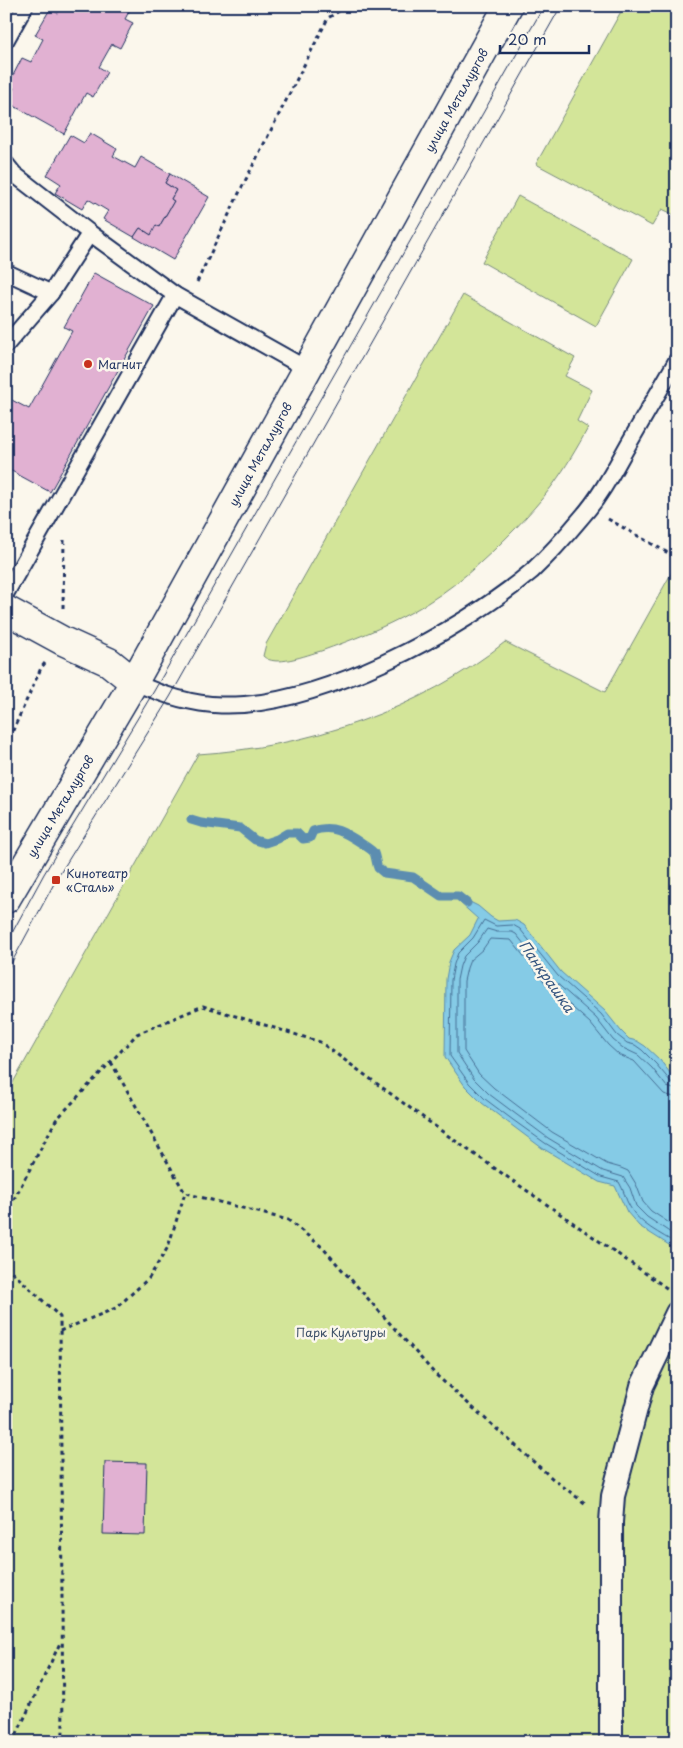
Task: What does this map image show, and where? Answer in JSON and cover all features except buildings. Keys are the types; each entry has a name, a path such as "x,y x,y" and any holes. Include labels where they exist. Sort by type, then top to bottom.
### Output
{"main road":[{"name":"улица Металлургов","path":"6,898 134,682 508,6"},
{"path":"6,610 63,641 109,662 134,682"}],"street":[{"path":"612,1742 611,1522 613,1496 642,1386 677,1313"}],"lane":[{"path":"6,40 25,6"},
{"path":"6,164 14,174 90,233 175,295 307,369"},
{"path":"6,345 51,293 90,233"},
{"path":"6,272 51,293"},
{"path":"6,593 175,295"},
{"path":"134,682 170,697 201,704 252,704 304,693 340,681 419,644 448,628 506,591 533,570 576,524 610,476 677,360"}],"path":[{"path":"589,508 677,558"},
{"path":"6,1214 56,1120 137,1034 203,1006 320,1042 447,1135 669,1289"},
{"path":"111,1062 185,1193 288,1220 322,1247 435,1374 553,1479 611,1522"},
{"path":"60,1331 116,1308 149,1278 168,1247 185,1193"},
{"path":"6,1266 60,1317 63,1742"},
{"path":"13,1742 62,1640"}],"green space":[{"path":"624,6 677,6 677,216 662,209 652,226 536,164"},
{"path":"518,196 633,259 596,326 482,262"},
{"path":"463,295 575,358 565,376 592,390 577,421 588,428 562,472 534,508 491,553 440,595 401,618 344,643 291,660 275,661 268,659 263,656 266,644"},
{"name":"Парк Культуры","path":"677,563 677,1742 6,1742 6,1095 198,754 280,743 321,734 360,721 399,706 436,688 472,666 505,642 605,692"}],"water":[{"path":"458,896 478,906 498,921 515,920 524,925 561,972 605,1011 629,1039 645,1046 660,1060 677,1082 677,1250 639,1226 627,1212 615,1186 599,1182 542,1148 482,1103 465,1086 445,1057 446,979 449,962 454,950 470,935 478,919 459,902"}],"waterway":[{"name":"Панкрашка","path":"191,820 240,828 255,840 265,843 287,833 297,833 303,839 310,838 313,831 333,829 350,836 373,852 378,868 384,873 413,877 441,896 458,896 467,903"}],"tram line":[{"path":"6,944 44,874 154,691 544,6"},
{"path":"6,973 56,880 170,697 561,6"}],"place":[{"name":"Магнит","path":"88,364"},
{"name":"Кинотеатр «Сталь»","path":"56,880"}]}
